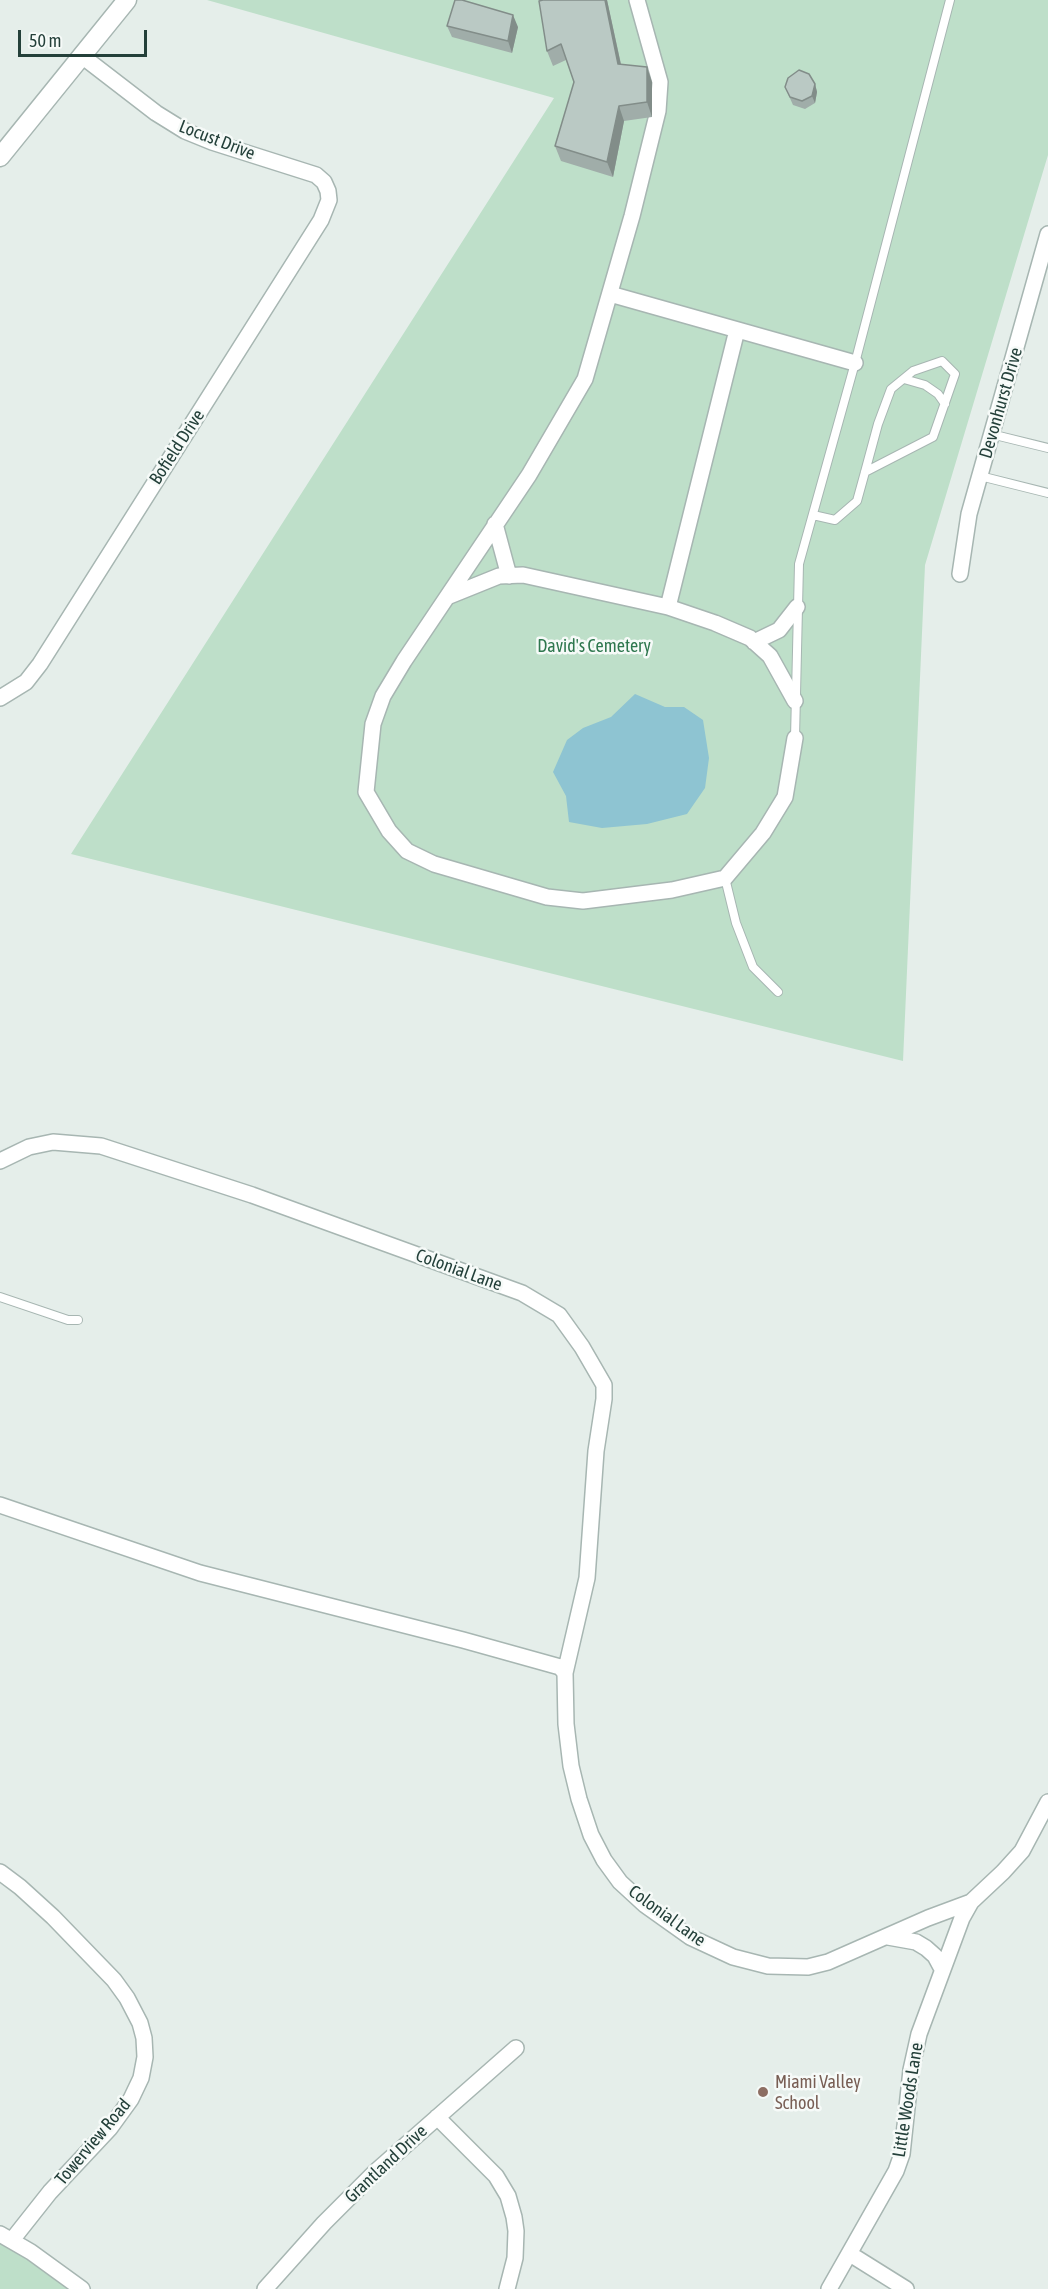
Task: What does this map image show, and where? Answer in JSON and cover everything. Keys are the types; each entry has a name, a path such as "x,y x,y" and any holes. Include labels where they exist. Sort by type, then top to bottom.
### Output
{"street":[{"path":"0,158 127,0"},
{"path":"637,0 660,82 658,111 585,379 529,475 382,696 373,724 366,792 389,831 407,851 434,864 547,897 583,901 672,891 725,878 763,833 785,797 795,738"},
{"name":"Locust Drive","path":"82,56 156,113 185,131 212,142 316,175 324,182 328,191"},
{"name":"Bofield Drive","path":"5,695 26,682 40,664 315,230 329,200 328,191"},
{"name":"Devonhurst Drive","path":"960,574 969,514 1048,234"},
{"path":"610,294 855,363"},
{"path":"668,607 737,330"},
{"path":"495,524 509,576"},
{"path":"447,597 499,576 523,575 668,607 715,623 754,642 770,656 795,701"},
{"path":"754,642 779,630 797,607"},
{"name":"Colonial Lane","path":"0,1161 29,1147 53,1142 101,1146 252,1195 522,1293 560,1315 604,1385 596,1451 587,1578 565,1673 566,1724 571,1766 591,1835 604,1860 620,1881 645,1905 690,1937 716,1951 768,1966 808,1967 828,1962 927,1918 971,1902 1022,1851 1048,1802"},
{"path":"0,1505 200,1573 463,1640 560,1668 565,1673"},
{"name":"Towerview Road","path":"0,1872 53,1917 114,1980 127,1998 140,2023 145,2057 141,2078 131,2099 110,2128 6,2237"},
{"name":"Little Woods Lane","path":"829,2289 896,2171 902,2154 911,2070 919,2034 962,1918 971,1902"},
{"path":"888,1937 916,1942 935,1956 942,1969"},
{"name":"Grantland Drive","path":"265,2289 357,2190 516,2048"},
{"path":"437,2117 496,2176 508,2196 516,2231 515,2258 507,2289"},
{"path":"6,2237 82,2289"},
{"path":"850,2254 906,2289"}],"lane":[{"path":"795,738 799,564 855,363 950,0"},
{"path":"813,515 836,520 857,501 878,424 891,389 913,371 942,361 954,374 933,437 865,472"},
{"path":"904,379 925,385 938,394 945,404"},
{"path":"992,434 1048,448"},
{"path":"980,477 1048,493"},
{"path":"725,878 736,923 753,967 778,992"},
{"path":"0,1297 68,1320 78,1320"}],"green space":[{"name":"David's Cemetery","path":"207,0 1048,0 1048,155 925,565 903,1061 71,854 554,98"},
{"path":"0,2241 54,2277 70,2289 0,2289"}],"water":[{"path":"635,694 665,707 684,707 703,720 709,758 705,788 687,814 647,824 602,828 569,822 566,796 553,772 567,740 583,728 611,717"}],"building":[{"path":"455,0 513,15 508,41 447,26"},
{"path":"605,0 618,64 647,67 647,102 619,106 607,162 555,146 574,82 561,44 547,51 539,1"},
{"path":"799,70 809,74 815,84 812,96 802,101 790,97 785,87 788,78"}],"place":[{"name":"Miami Valley School","path":"763,2092"}]}
